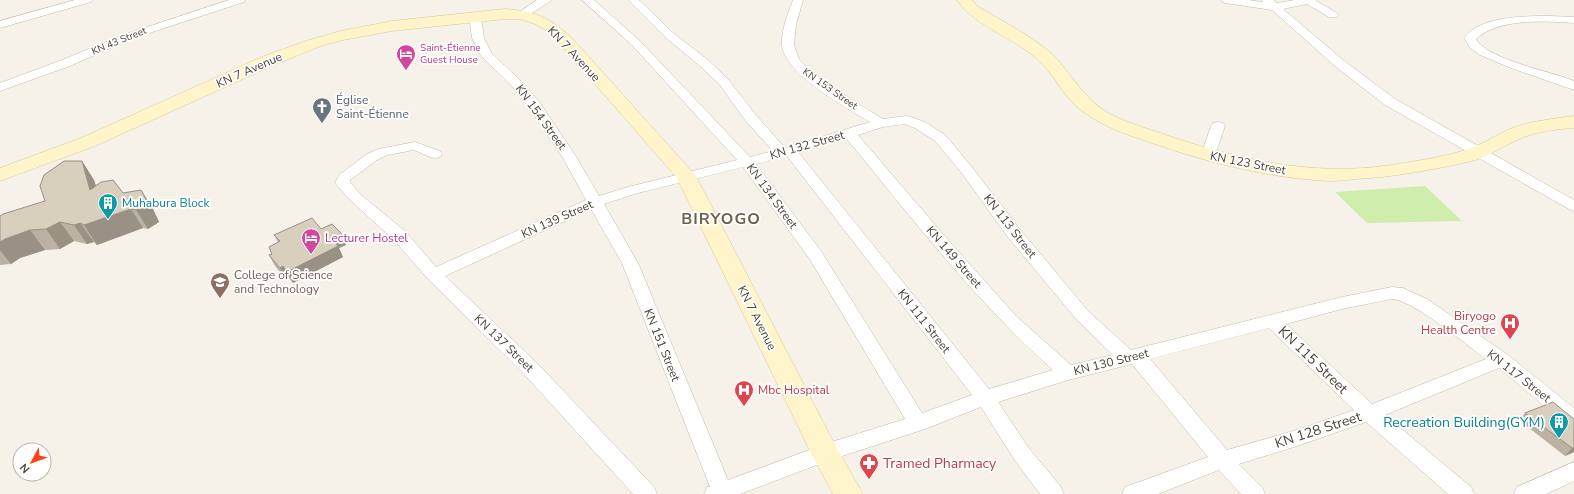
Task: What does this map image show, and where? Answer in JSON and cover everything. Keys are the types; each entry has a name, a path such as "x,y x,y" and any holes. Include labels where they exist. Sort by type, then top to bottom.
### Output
{"street":[{"path":"0,24 13,14 59,0"},
{"path":"0,24 87,0"},
{"name":"KN 43 Street","path":"0,87 66,63 134,34 240,0"},
{"path":"522,15 536,4 547,0"},
{"name":"KN 134 Street","path":"587,0 603,12 636,43 747,162 814,255 918,423"},
{"name":"KN 111 Street","path":"633,0 668,34 704,63 724,82 750,117 786,152 985,398 1021,453 1053,494"},
{"name":"KN 153 Street","path":"798,0 793,15 789,49 794,60 812,79 881,123"},
{"name":"KN 123 Street","path":"964,0 972,9 1035,49 1048,60 1071,90 1085,105 1099,115 1116,124 1208,155 1277,170 1330,175 1390,171 1469,156 1501,139 1517,133 1545,125 1574,122"},
{"path":"1225,0 1271,4 1307,1 1314,3 1333,15"},
{"path":"1271,4 1294,22 1339,63 1378,93 1574,206"},
{"name":"KN 7 Avenue","path":"0,175 88,142 264,62 315,43 373,29 475,16 522,15 540,21 549,26 565,40 686,176 825,453 848,494"},
{"name":"KN 154 Street","path":"475,16 478,38 487,56 514,81 533,103 570,158 594,202"},
{"path":"1574,20 1543,18 1507,22 1473,34 1470,38 1473,45 1490,56 1559,79 1574,86"},
{"name":"KN 113 Street","path":"881,123 898,120 912,121 940,138 966,169 1012,232 1082,315 1132,357 1254,494"},
{"name":"KN 132 Street","path":"686,176 786,152 881,123"},
{"path":"1208,155 1218,126"},
{"name":"KN 149 Street","path":"849,133 936,237 1010,320 1068,373"},
{"name":"KN 137 Street","path":"435,154 416,146 390,150 372,157 344,178 342,183 356,198 399,235 434,275 531,369 646,494"},
{"name":"KN 139 Street","path":"434,275 594,202 686,176"},
{"name":"KN 151 Street","path":"594,202 630,263 718,493"},
{"name":"KN 130 Street","path":"825,453 918,423 985,398 1068,373 1342,303 1392,292 1403,294"},
{"name":"KN 117 Street","path":"1403,294 1421,303 1501,360 1574,419"},
{"name":"KN 115 Street","path":"1272,321 1369,413 1463,494"},
{"name":"KN 128 Street","path":"1133,494 1223,460 1297,438 1369,413 1501,360"},
{"path":"718,493 825,453"},
{"path":"1525,494 1574,471"}],"green space":[{"path":"1425,186 1462,221 1367,223 1335,192"}],"building":[{"path":"64,161 82,161 90,190 101,182 113,180 123,193 141,190 148,203 136,210 131,209 84,225 80,223 74,225 60,222 46,229 30,230 0,242 0,216 45,201 40,186 44,175"},
{"name":"Lecturer Hostel","path":"312,218 321,229 332,224 342,234 331,238 338,246 287,272 283,266 280,268 269,255 272,254 269,247 280,241 274,235"},
{"path":"1553,402 1574,419 1574,448 1525,413"}],"place":[{"name":"Saint-Étienne Guest House","path":"406,71"},
{"name":"Église Saint-Étienne","path":"322,124"},
{"name":"Muhabura Block","path":"108,220"},
{"name":"Lecturer Hostel","path":"311,255"},
{"name":"College of Science and Technology","path":"220,299"},
{"name":"Biryogo Health Centre","path":"1510,340"},
{"name":"Mbc Hospital","path":"744,407"},
{"name":"Recreation Building(GYM)","path":"1559,439"},
{"name":"Tramed Pharmacy","path":"869,480"}],"district":[{"name":"BIRYOGO","path":"721,219"}]}
